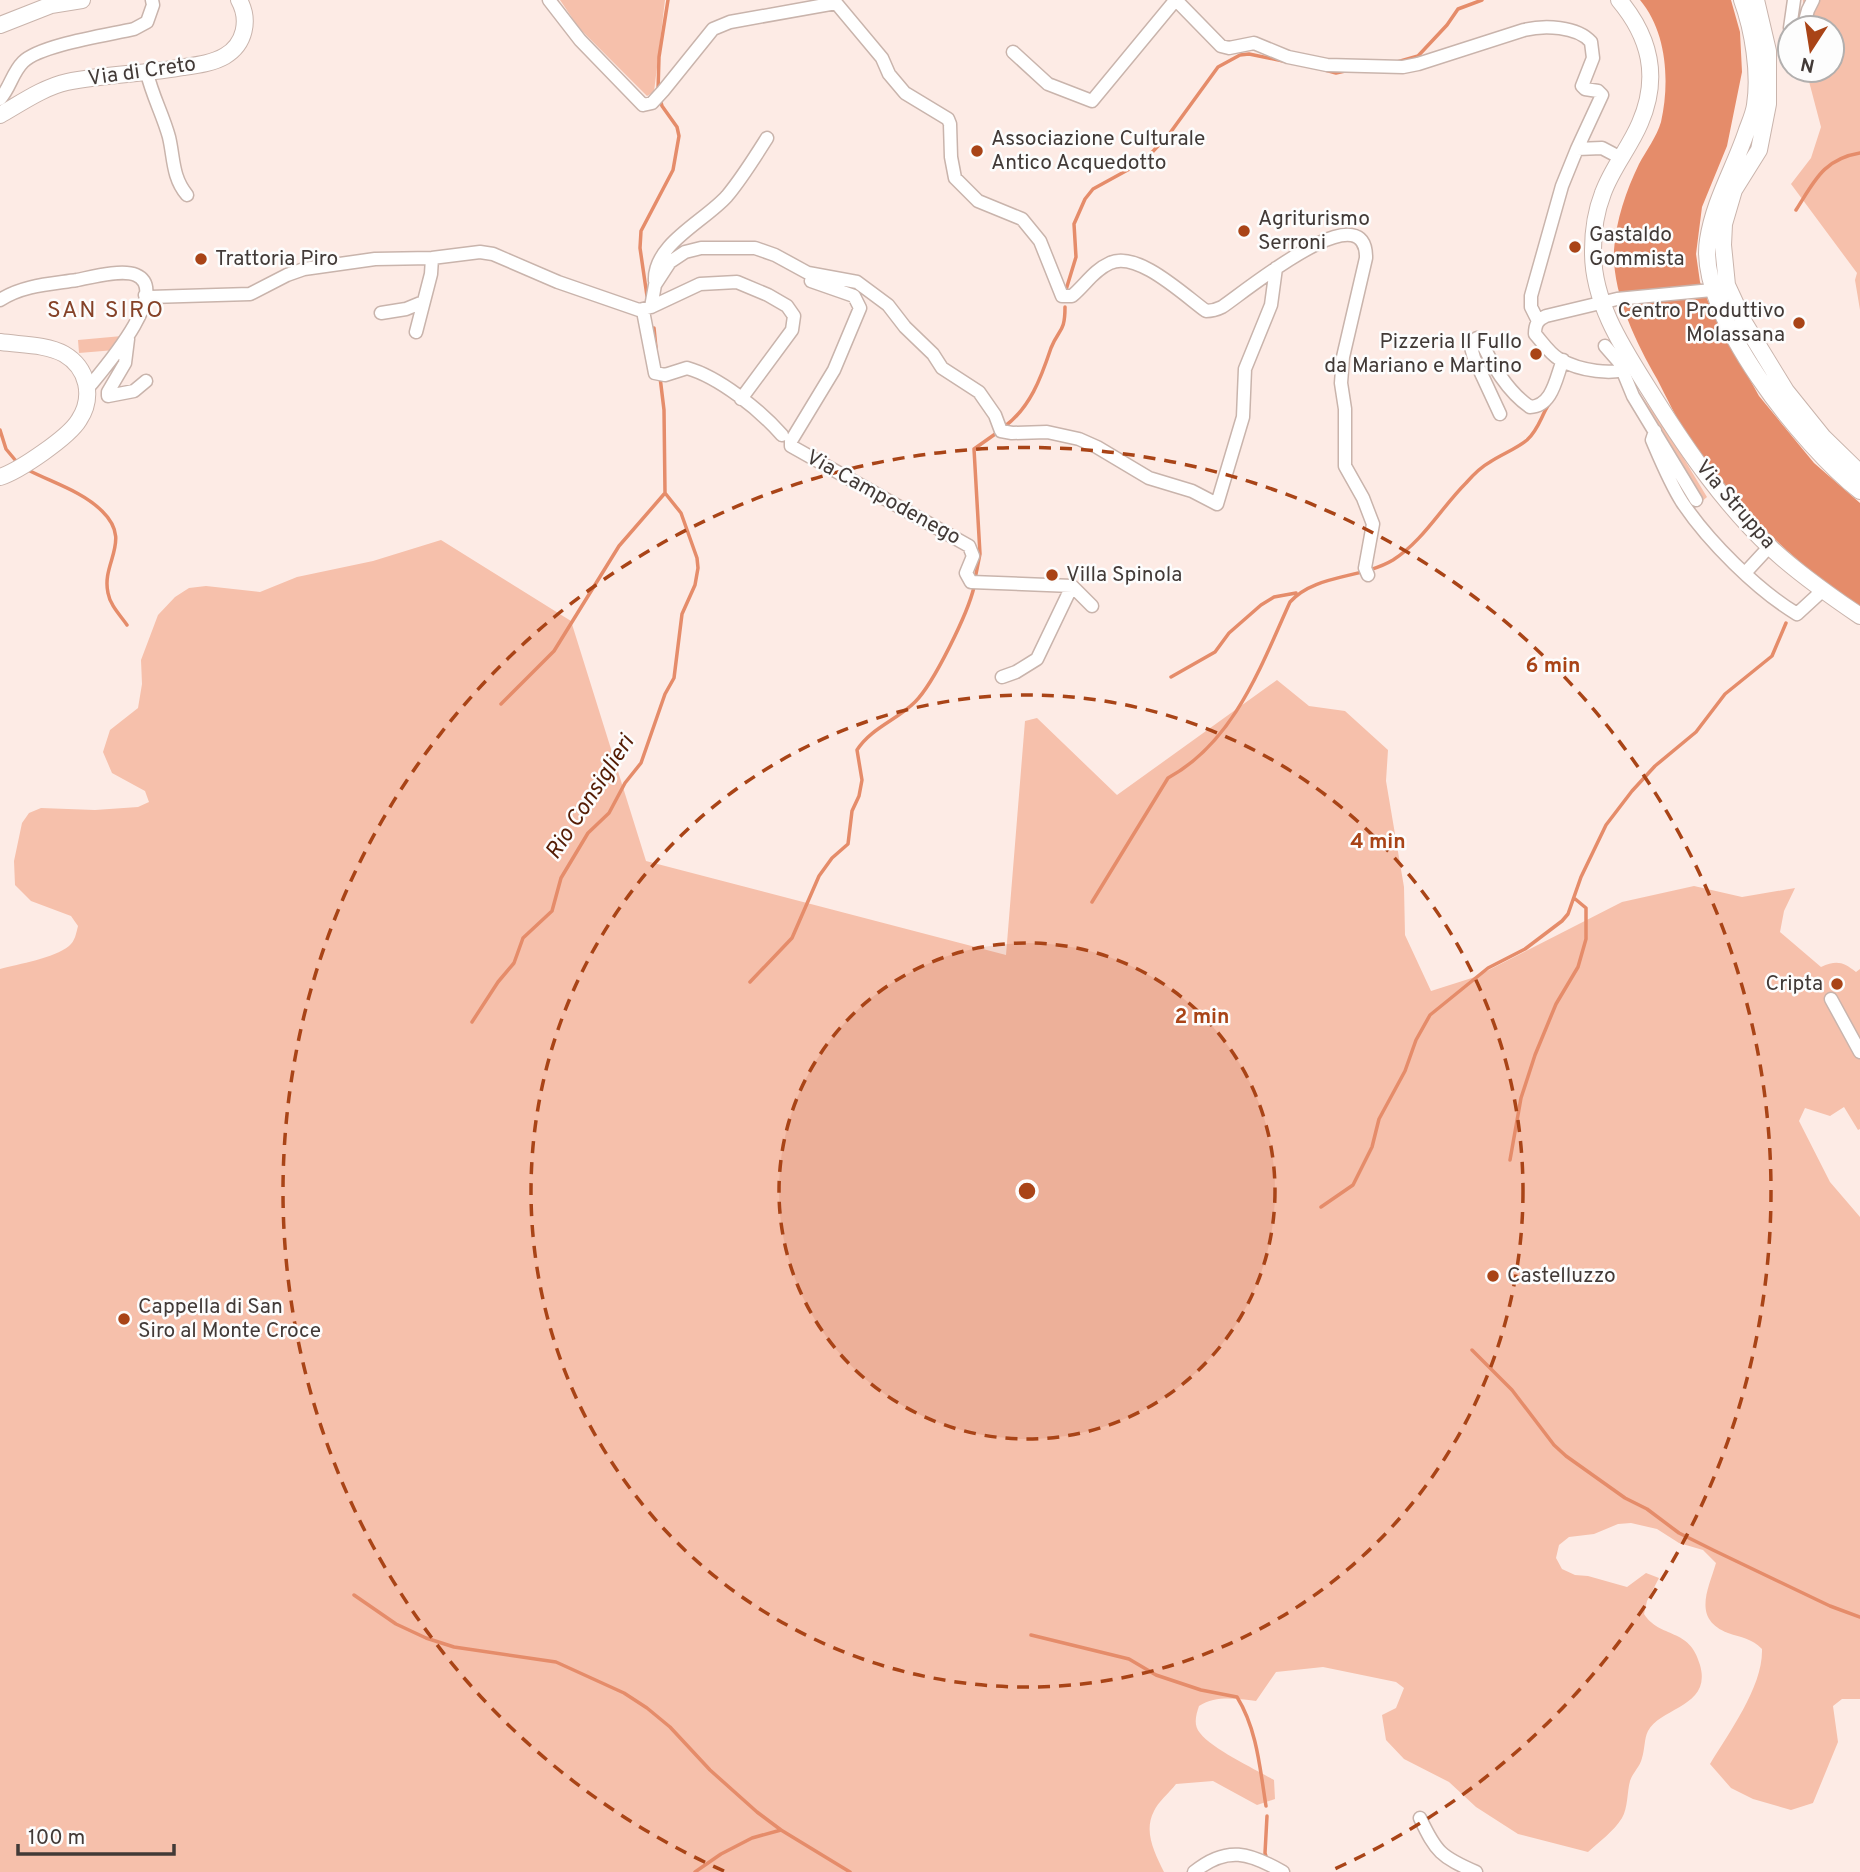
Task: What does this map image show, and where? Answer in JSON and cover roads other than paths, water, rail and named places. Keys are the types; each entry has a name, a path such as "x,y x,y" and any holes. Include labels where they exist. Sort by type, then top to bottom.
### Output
{"main road":[{"path":"0,25 51,5 82,0"},
{"name":"Via di Creto","path":"0,115 67,82 147,73 215,61 233,50 240,42 244,29 244,12 239,0"},
{"name":"Via Struppa","path":"1619,0 1641,32 1648,54 1650,80 1640,123 1603,191 1597,212 1592,252 1596,282 1610,301 1610,323 1629,370 1661,409 1712,484 1769,547 1822,591 1860,616"},
{"path":"1742,0 1755,52 1755,105 1743,142 1720,193 1711,225 1707,259 1709,290 1773,400 1815,450 1860,491"},
{"path":"1756,0 1768,51 1768,104 1759,150 1734,190 1724,224 1727,285 1745,324 1786,391 1824,437 1860,473"},
{"path":"0,342 45,348 65,355 81,370 88,388 86,404 74,427 20,469 0,477"}],"street":[{"path":"550,0 580,40 626,86 639,104 647,105 663,92 713,29 730,22 836,3 882,58 889,74 905,93 948,119 955,177 978,201 1023,219 1040,241 1065,296 1075,293 1104,266 1124,260 1150,270 1206,311 1210,311 1220,308 1252,283 1317,242 1354,234 1359,237 1365,246 1366,258 1343,357 1341,383 1345,409 1345,466 1363,498 1373,524 1366,571"},
{"path":"1013,52 1048,84 1092,101 1177,1 1225,48 1254,43 1304,61 1327,65 1411,66 1532,28 1563,30 1584,35 1591,42 1593,58 1582,86 1601,92 1601,101 1562,186 1530,302 1538,321 1535,334 1557,358 1614,373 1629,370"},
{"path":"0,99 16,69 30,56 134,29 147,22 152,2"},
{"path":"147,73 150,89 169,137 173,169 180,187 187,195"},
{"path":"767,138 726,198 663,253 655,270 648,327 653,371 661,375 691,369 710,378 768,419 782,435"},
{"path":"1577,149 1602,148 1621,158"},
{"path":"655,285 676,257 693,249 716,247 755,248 775,255 808,273 857,282 888,304 905,327 933,354 942,368 979,393 995,415 1001,431 1047,432 1079,439 1149,478 1198,493 1217,504 1243,417 1245,369 1271,304 1276,268"},
{"path":"145,295 241,295 304,269 375,259 432,258 461,253 488,253 558,282 650,308 700,284 737,282 777,299 792,311 795,320 792,330 741,399"},
{"name":"Via Campodenego","path":"650,308 670,271 688,258 708,254 761,258 802,279 838,289 857,299 860,305 858,318 843,345 834,370 791,441 794,449 969,546 973,556 966,573 975,583 1072,586"},
{"path":"416,332 431,274 432,258"},
{"path":"0,300 17,290 127,274 139,277 144,283 145,295 141,311 128,338 88,388"},
{"path":"1538,321 1546,316 1610,301 1709,290"},
{"path":"381,313 406,309 423,302"},
{"path":"128,338 124,363 108,396 134,391 146,381"},
{"path":"1500,414 1474,358 1470,344 1473,340 1480,340 1494,366 1522,402 1532,407 1539,405 1554,388 1563,360"},
{"name":"Via Struppa","path":"1605,346 1629,370 1633,396 1696,500"},
{"path":"1661,409 1652,431 1682,501 1700,524 1745,573 1797,614 1822,591"},
{"name":"Via Struppa","path":"1682,501 1689,486"},
{"path":"1745,573 1769,547"},
{"path":"1002,677 1028,667 1037,659 1072,586 1092,607"},
{"path":"1831,999 1859,1049"},
{"path":"1420,1818 1433,1845 1445,1856 1476,1872"},
{"path":"1194,1872 1216,1857 1245,1855 1280,1870"}],"waterway":[{"name":"Rio Consiglieri","path":"658,91 659,57 668,0"},
{"path":"1397,62 1418,56 1458,9 1482,0"},
{"path":"1065,293 1076,257 1074,224 1085,199 1093,189 1144,161 1170,133 1218,67 1240,55 1249,54 1283,61"},
{"path":"1325,70 1336,73 1345,71"},
{"name":"Rio Consiglieri","path":"647,296 640,248 641,231 673,170 679,136 677,127 660,99"},
{"path":"1796,210 1814,181 1828,166 1837,160 1860,153"},
{"path":"1004,427 1021,411 1034,392 1051,348 1063,326 1065,307"},
{"name":"Rio Consiglieri","path":"654,328 656,348"},
{"name":"Rio Consiglieri","path":"472,1022 514,963 523,938 552,911 561,878 588,833 609,813 625,783 641,763 665,694 674,678 682,614 695,585 698,568 681,513 665,493 664,410 660,377"},
{"path":"1092,902 1168,778 1191,763 1228,723 1256,676 1290,602 1312,586 1367,571 1404,552 1477,471 1531,436 1549,404"},
{"path":"0,430 6,449 16,461"},
{"path":"975,579 980,554 974,449 998,432"},
{"path":"30,471 86,498 111,522 116,542 108,571 108,593 113,606 127,625"},
{"path":"501,704 554,651 619,546 665,493"},
{"path":"750,982 792,938 819,876 832,858 848,844 852,811 862,780 857,750 869,736 908,708 923,693 949,647 974,587"},
{"path":"1171,677 1215,652 1229,633 1261,605 1274,597 1296,593"},
{"path":"1321,1207 1353,1185 1372,1147 1379,1119 1405,1071 1416,1040 1430,1015 1488,968 1525,949 1562,921 1568,914 1581,877 1606,825 1655,766 1696,732 1725,694 1772,656 1786,623"},
{"path":"1510,1160 1521,1098 1535,1055 1556,1004 1578,967 1586,939 1586,908 1574,898"},
{"path":"1472,1350 1512,1390 1554,1445 1625,1498 1647,1509 1679,1533 1830,1606 1860,1617"},
{"path":"354,1595 396,1624 426,1638 454,1647 556,1662 624,1693 670,1727 710,1770 757,1812 781,1830 850,1872"},
{"path":"1031,1635 1129,1659 1156,1675 1201,1690 1237,1697 1253,1736 1266,1806"},
{"path":"1267,1816 1267,1860"},
{"path":"695,1872 721,1854 752,1838 781,1830"}],"place":[{"name":"Associazione Culturale Antico Acquedotto","path":"977,151"},
{"name":"Agriturismo Serroni","path":"1244,231"},
{"name":"Gastaldo Gommista","path":"1575,247"},
{"name":"Trattoria Piro","path":"201,259"},
{"name":"Centro Produttivo Molassana","path":"1799,323"},
{"name":"Pizzeria Il Fullo da Mariano e Martino","path":"1536,354"},
{"name":"Villa Spinola","path":"1052,575"},
{"name":"Cripta","path":"1837,984"},
{"name":"Castelluzzo","path":"1493,1276"},
{"name":"Cappella di San Siro al Monte Croce","path":"124,1319"}],"district":[{"name":"SAN SIRO","path":"106,311"}]}
